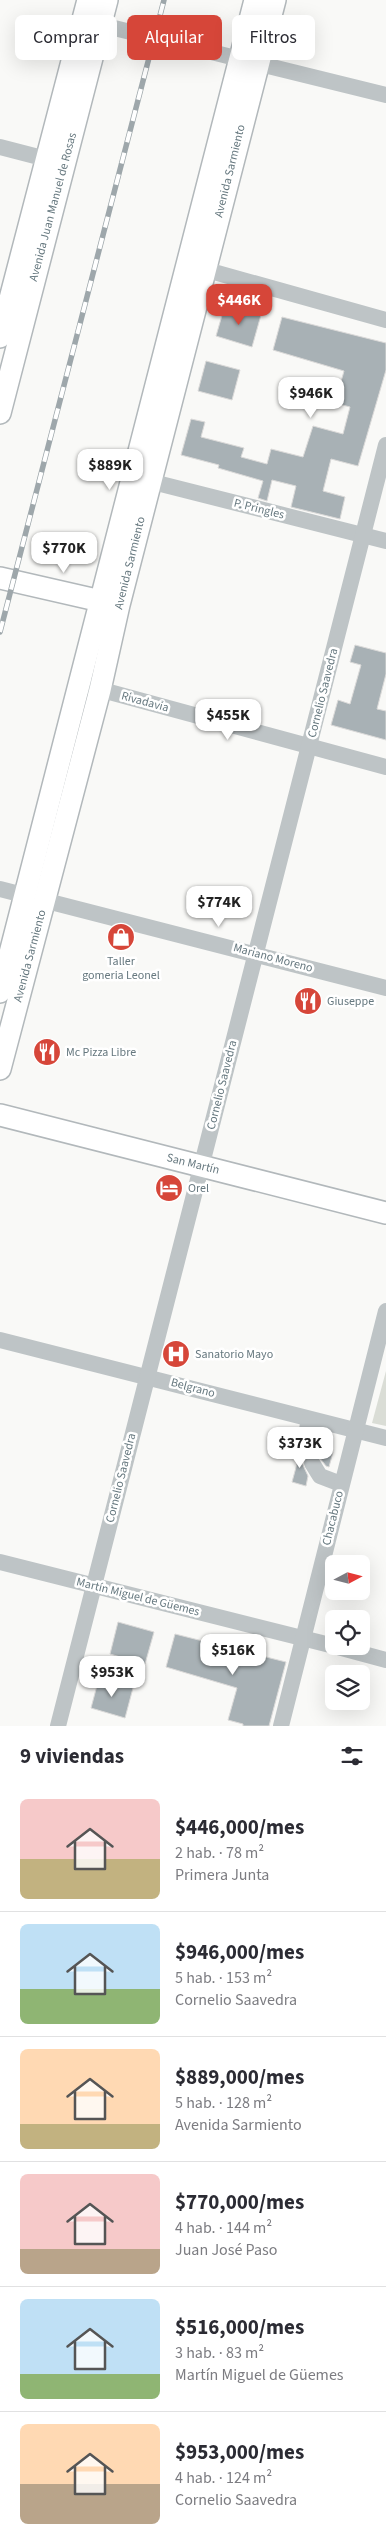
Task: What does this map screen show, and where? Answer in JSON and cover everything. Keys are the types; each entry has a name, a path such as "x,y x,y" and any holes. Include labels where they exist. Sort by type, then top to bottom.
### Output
{"main road":[{"name":"Avenida Juan Manuel de Rosas","path":"90,15 107,0"},
{"name":"Avenida Sarmiento","path":"254,15 255,0"},
{"name":"Avenida Sarmiento","path":"268,15 275,0"},
{"name":"Avenida Juan Manuel de Rosas","path":"0,413 55,161 79,60"},
{"name":"Avenida Sarmiento","path":"0,1068 79,684 109,602 249,60"},
{"name":"Avenida Juan Manuel de Rosas","path":"0,337 55,161"},
{"path":"0,578 109,602"},
{"name":"Avenida Sarmiento","path":"0,992 35,897 100,690 109,602"},
{"name":"San Martín","path":"0,1115 386,1213"}],"street":[{"path":"117,23 232,55"},
{"path":"249,60 386,95"},
{"path":"0,147 55,161"},
{"path":"196,267 386,320"},
{"name":"Cornelio Saavedra","path":"58,1726 386,445"},
{"name":"P. Pringles","path":"142,479 386,542"},
{"name":"Rivadavia","path":"79,684 386,767"},
{"name":"Mariano Moreno","path":"0,889 386,988"},
{"name":"Chacabuco","path":"281,1726 354,1430 386,1311"},
{"name":"Belgrano","path":"0,1340 386,1438"},
{"path":"304,1445 309,1419"},
{"path":"312,1463 320,1476 341,1484"},
{"name":"Martín Miguel de Güemes","path":"0,1562 325,1644"},
{"name":"Martín Miguel de Güemes","path":"367,1655 386,1660"}],"shaded area":[{"path":"386,1371 386,1426 372,1423"}],"building":[{"path":"225,305 261,315 252,347 216,336"},
{"path":"282,317 386,343 386,370 358,466 331,459 323,491 345,497 340,519 291,507 296,486 272,480 267,501 258,498 263,481 218,468 219,465 181,455 191,419 205,422 201,437 244,448 241,457 267,464 271,449 303,457 313,426 343,434 350,407 335,403 344,371 273,350"},
{"path":"206,361 240,370 232,400 198,391"},
{"path":"355,645 386,653 386,674 377,709 386,711 386,740 331,725 338,700 350,704 361,665 350,662"},
{"path":"294,1446 298,1453 307,1455 302,1463 308,1476 306,1486 292,1482 298,1460 291,1458"},
{"path":"314,1447 333,1452 329,1467 326,1466 317,1454 308,1454"},
{"path":"118,1622 154,1632 145,1664 110,1654"},
{"path":"175,1634 286,1662 269,1726 243,1726 243,1724 228,1720 237,1688 166,1667"},
{"path":"99,1678 133,1688 125,1718 91,1708"}],"railway":[{"path":"0,632 164,0"}],"place":[{"name":"Taller gomeria Leonel","path":"121,937"},
{"name":"Giuseppe","path":"308,1001"},
{"name":"Mc Pizza Libre","path":"47,1052"},
{"name":"Orel","path":"169,1188"},
{"name":"Sanatorio Mayo","path":"176,1354"}]}
